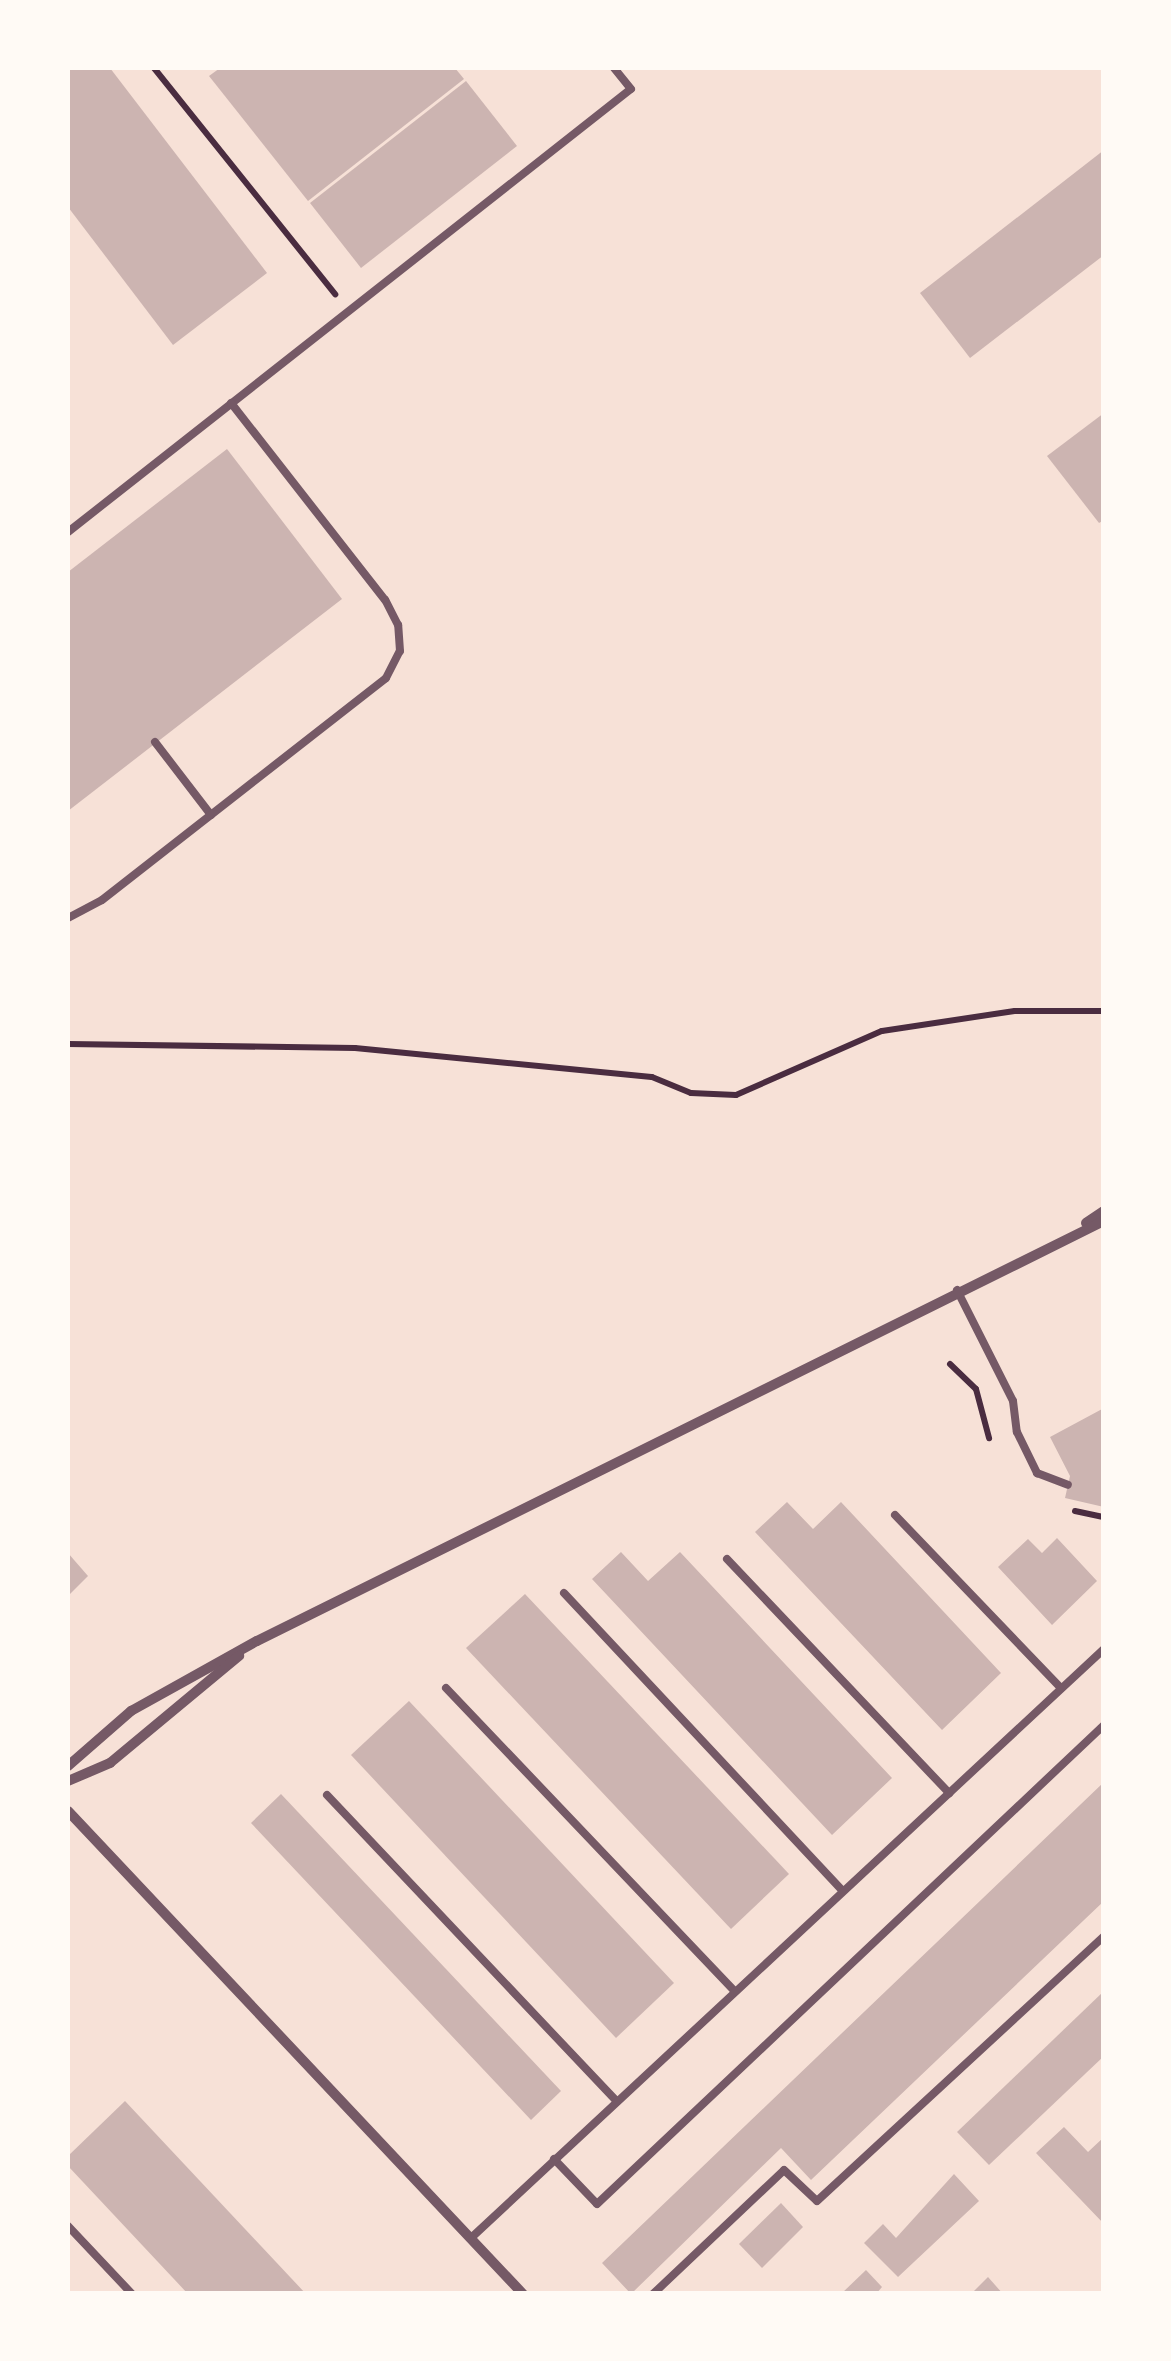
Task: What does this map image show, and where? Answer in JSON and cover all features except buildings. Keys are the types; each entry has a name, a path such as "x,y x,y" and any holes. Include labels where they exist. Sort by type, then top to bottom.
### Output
{"street":[{"path":"1069,1234 1104,1211"},
{"path":"68,1766 130,1711 257,1640 1069,1234 1104,1221"},
{"path":"68,1781 110,1763 257,1640"},
{"path":"68,1811 523,2294"}],"lane":[{"path":"68,532 631,89 614,68"},
{"path":"68,918 102,900 386,678 400,651 398,625 385,600 231,403"},
{"path":"155,742 211,815"},
{"path":"957,1290 1013,1401 1016,1432 1037,1473 1068,1486"},
{"path":"895,1515 1061,1688"},
{"path":"727,1559 950,1792"},
{"path":"564,1594 843,1892"},
{"path":"470,2238 1104,1649"},
{"path":"446,1688 735,1992"},
{"path":"554,2159 597,2204 1104,1726"},
{"path":"327,1794 616,2102"},
{"path":"653,2294 784,2170 817,2201 1104,1936"},
{"path":"68,2226 132,2294"}],"path":[{"path":"154,68 348,311"},
{"path":"68,1044 372,1049 652,1078 691,1092 736,1095 882,1031 1015,1011 1104,1011"}]}
